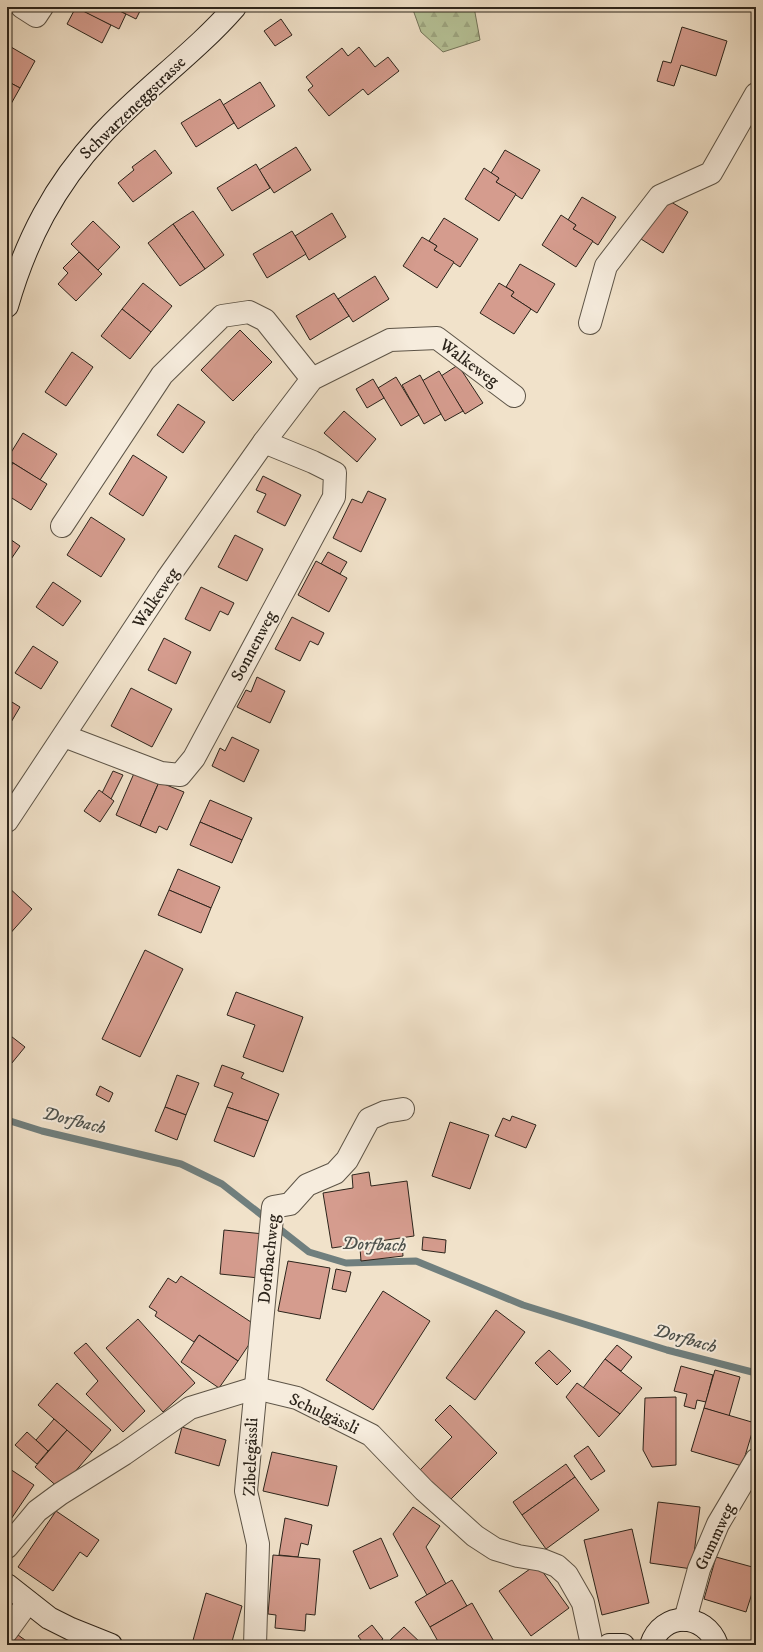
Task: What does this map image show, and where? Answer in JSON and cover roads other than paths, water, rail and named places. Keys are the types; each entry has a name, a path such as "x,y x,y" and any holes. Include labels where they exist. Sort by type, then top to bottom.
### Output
{"street":[{"path":"22,7 36,16 42,7"},
{"name":"Schwarzeneggstrasse","path":"7,306 21,261 33,233 50,200 74,166 107,129 196,48 235,7"},
{"path":"590,323 606,266 660,196 712,173 756,94"},
{"path":"62,526 162,375 222,316 249,312 265,320 312,380"},
{"name":"Walkeweg","path":"7,821 167,579 264,442 312,380 390,340 437,338 514,396"},
{"name":"Sonnenweg","path":"64,736 161,773 180,775 194,758 334,497 335,472 264,442"},
{"name":"Dorfbachweg","path":"255,1388 273,1207 290,1204 307,1185 335,1173 347,1160 369,1119 385,1112 403,1109"},
{"path":"7,1547 37,1511 60,1494 124,1454 190,1408 255,1388"},
{"name":"Zibelegässli","path":"255,1388 246,1491 258,1544 255,1645"},
{"name":"Schulgässli","path":"255,1388 297,1398 371,1435 424,1490 475,1536 495,1549 518,1556 542,1560 557,1566 567,1575 583,1602 592,1645"},
{"name":"Gummweg","path":"685,1620 699,1569 718,1524 756,1460"},
{"path":"7,1586 49,1618 111,1645"},
{"path":"7,1631 28,1602"},
{"path":"651,1645 653,1638 659,1630 666,1624 676,1620 694,1621 702,1625 710,1631 717,1645"},
{"path":"608,1645 623,1645"}],"waterway":[{"name":"Dorfbach","path":"7,1120 42,1131 181,1164 222,1184 309,1252 346,1263 416,1261 523,1305 667,1350 756,1373"}]}
